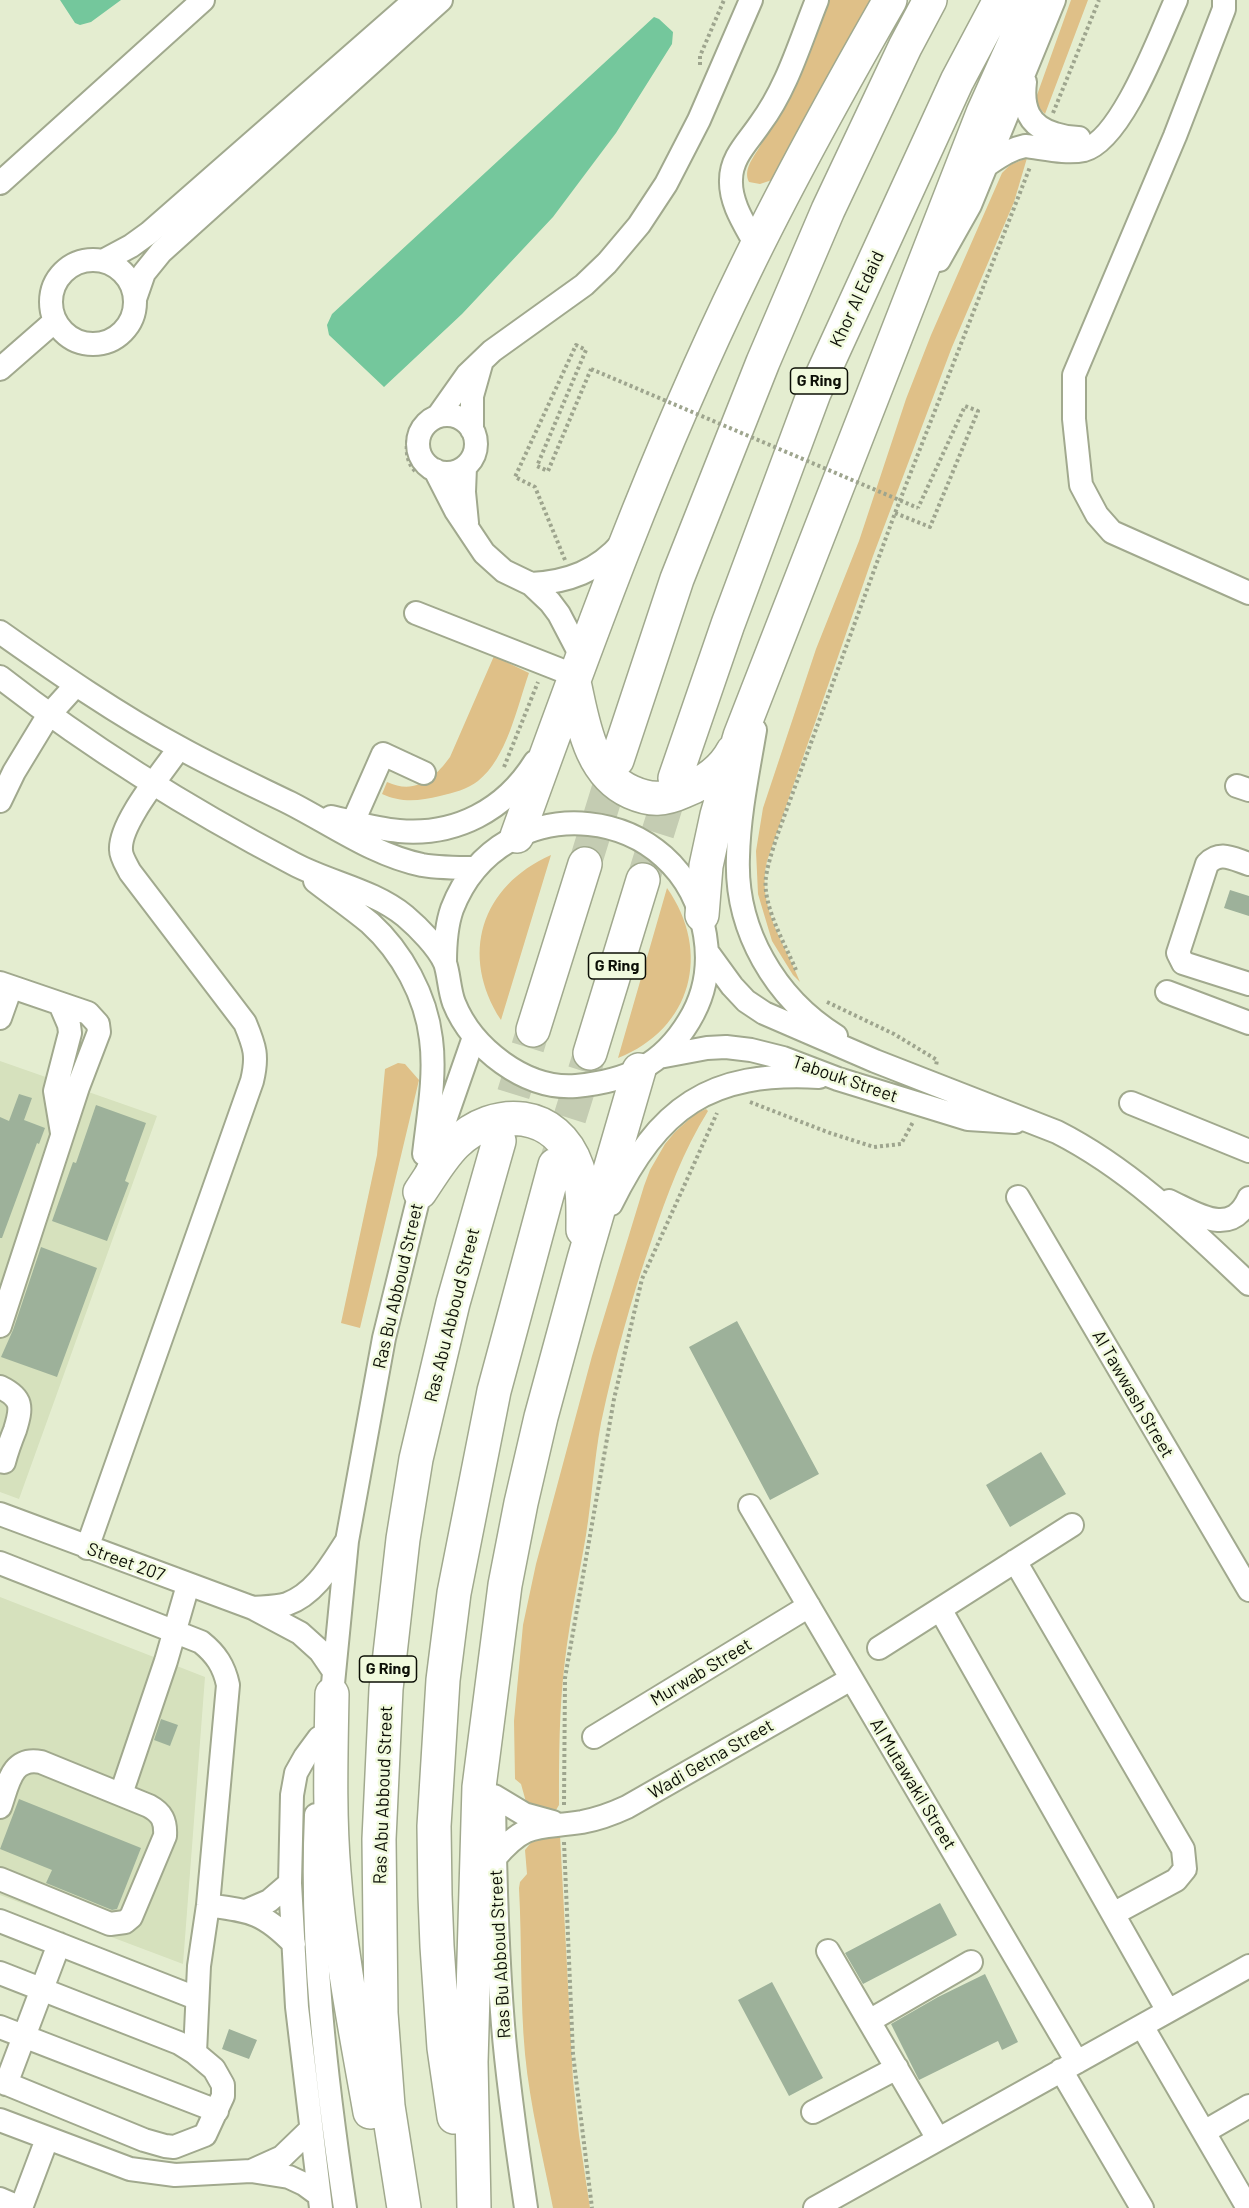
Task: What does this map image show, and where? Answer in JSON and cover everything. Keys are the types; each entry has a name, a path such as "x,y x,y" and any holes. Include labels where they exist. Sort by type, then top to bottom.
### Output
{"highway":[{"path":"517,836 577,672 701,364 757,247 834,98 890,0"},
{"path":"617,760 677,579 763,362 828,210 905,47 930,0"},
{"name":"Khor Al Edaid","path":"675,778 728,624 814,393 957,81 1000,0"},
{"path":"702,915 708,856 717,815 740,736 982,113 1034,0"},
{"path":"577,672 591,750 602,770 619,787 642,797 667,799 691,789 712,776 729,758 740,736"},
{"path":"533,1030 585,864"},
{"name":"G Ring","path":"590,1053 643,880"},
{"path":"474,2208 471,2062 479,1787 505,1585 541,1417 584,1259 649,1064"},
{"path":"420,1192 455,1145 482,1124 509,1118 532,1120 545,1125 570,1151 581,1182 584,1259"},
{"name":"Ras Abu Abboud Street","path":"404,2208 388,2106 381,2013 379,1839 386,1689 403,1539 416,1459 453,1303 499,1140"},
{"name":"G Ring","path":"469,2208 457,2143 444,2048 436,1946 434,1826 443,1680 454,1593 494,1391 555,1165"},
{"path":"333,1682 332,1824 338,1915 370,2112 396,2208"}],"street":[{"path":"0,183 202,0"},
{"path":"103,261 149,233 415,0"},
{"path":"135,299 130,282 119,269 103,261 87,260 72,265 60,275 52,290 50,305 55,321 67,336 85,344 104,343 121,334 132,318 135,299 144,273 161,252 441,0"},
{"path":"577,672 559,614 531,584 504,571 484,553 427,472 418,447 418,437 432,413 467,375 505,340 584,285 639,225 666,184 699,120 751,0"},
{"path":"757,247 734,200 731,191 731,171 741,148 763,121 778,94 818,0"},
{"path":"898,331 970,205 1054,0"},
{"path":"1028,63 1024,94 1025,108 1034,124 1045,131 1070,138 1088,135 1114,102 1159,0"},
{"path":"987,165 1018,147 1072,151 1084,150 1096,144 1126,109 1176,0"},
{"path":"1224,0 1224,9 1174,136 1074,375 1074,419 1081,485 1097,515 1112,532 1249,593"},
{"path":"0,369 55,321"},
{"path":"427,472 455,471 465,466 471,459 475,450 472,430 472,396 482,362"},
{"path":"432,413 457,417 466,422 472,430"},
{"path":"465,466 464,492 467,527"},
{"path":"531,584 553,583 585,573 611,556 631,534"},
{"path":"416,613 545,664 577,672"},
{"path":"0,632 76,685 179,748 307,812 357,840 393,856 421,865 476,868"},
{"path":"764,672 737,858 741,896 750,932 763,961 783,990 804,1012 831,1033 875,1061"},
{"path":"0,677 48,716 154,786 298,867 364,892 402,914 425,934 445,963"},
{"path":"0,801 14,772 48,716 76,685"},
{"path":"307,812 398,831 415,832 448,828 479,817 514,790 556,728"},
{"path":"87,1548 252,1081 257,1060 245,1023 130,872 121,852 123,835 130,818 179,748"},
{"path":"353,822 383,754 424,773"},
{"path":"445,963 445,937 451,912 461,889 476,868 495,850 517,836 553,824 591,823 627,832 660,852 685,880 702,915 708,953 705,982 695,1011 680,1036 649,1064"},
{"path":"1249,864 1223,855 1213,858 1207,864 1178,953 1183,963 1249,984"},
{"path":"298,867 371,924 394,950 410,974 424,1009 431,1039 432,1072 420,1192"},
{"name":"Tabouk Street","path":"708,953 739,993 764,1013 875,1061 1057,1132 1086,1147 1145,1190 1199,1236 1249,1284"},
{"name":"Tabouk Street","path":"445,963 448,985 455,1006 474,1037 501,1062 533,1079 569,1086 605,1083 649,1064 707,1048 726,1047 783,1058 968,1119 1031,1122"},
{"path":"0,1018 6,985 88,1013 98,1024 99,1032 78,1087 0,1326"},
{"path":"1167,992 1249,1023"},
{"name":"Ras Bu Abboud Street","path":"345,2208 328,2093 316,1908 315,1825 319,1738 333,1682 347,1541 384,1338 420,1192 474,1037"},
{"path":"584,1259 621,1184 638,1156 655,1132 696,1098 733,1083 752,1080 795,1077 838,1078"},
{"path":"1131,1103 1249,1151"},
{"path":"1145,1190 1215,1220 1224,1221 1236,1217 1249,1198"},
{"name":"Al Tawwash Street","path":"1017,1197 1249,1590"},
{"path":"0,1387 12,1393 21,1411 4,1462"},
{"name":"Al Mutawakil Street","path":"750,1506 851,1679 1069,2066 1143,2208"},
{"name":"Street 207","path":"0,1514 253,1608"},
{"path":"879,1648 1072,1525"},
{"name":"Ras Bu Abboud Street","path":"253,1608 289,1603 303,1595 322,1576 347,1541"},
{"path":"1016,1561 1183,1849 1185,1869 1176,1880 1113,1914"},
{"path":"0,1563 201,1642 209,1648 222,1665 228,1685 208,1905 196,1998 195,2053"},
{"path":"121,1794 188,1585"},
{"name":"Murwab Street","path":"594,1737 809,1606"},
{"path":"253,1608 300,1633 320,1651 333,1682"},
{"path":"940,1609 1168,2011"},
{"name":"Wadi Getna Street","path":"495,1858 507,1844 522,1833 539,1826 580,1822 605,1816 627,1807 851,1679"},
{"name":"Ras Bu Abboud Street","path":"491,1699 495,1858 503,2025 526,2208"},
{"name":"Ras Bu Abboud Street","path":"319,1738 296,1773 292,1795 290,1882 297,2007 320,2202"},
{"path":"0,1807 14,1772 25,1761 33,1760 121,1794 157,1811 166,1827 165,1836 131,1917 124,1922 110,1924 0,1879"},
{"name":"Wadi Getna Street","path":"494,1796 524,1814 540,1820 564,1823"},
{"path":"248,1910 269,1901 290,1882"},
{"path":"208,1905 248,1910 276,1927 294,1944"},
{"path":"0,1921 196,1998"},
{"path":"0,1973 43,1990 178,2043 195,2053 214,2069 223,2085 223,2096 217,2111 208,2131 201,2138 174,2147 165,2146 144,2140 3,2083 43,1990 59,1944"},
{"path":"828,1951 938,2139"},
{"path":"869,2021 971,1962"},
{"path":"815,2208 1249,1966"},
{"path":"1142,2026 1248,2208"},
{"path":"0,2027 217,2111"},
{"path":"813,2112 897,2068"},
{"path":"1204,2132 1249,2106"},
{"path":"0,2120 130,2169 175,2175 251,2171 289,2177 304,2184 320,2202"},
{"path":"251,2171 282,2157 310,2130"},
{"path":"0,2199 21,2208 47,2139"}],"path":[{"path":"701,73 700,57 724,0"},
{"path":"572,578 535,487 515,477 576,345 586,350 537,466 548,471 591,369 918,507 965,406 978,411 930,527 895,513"},
{"path":"427,472 410,466 406,444 413,423 432,413"},
{"path":"498,774 505,766 545,664"}],"shaded area":[{"path":"60,0 121,0 91,22 80,25 75,23"},
{"path":"829,0 880,0 775,179 760,184 749,182 747,173 750,164 805,57"},
{"path":"1071,0 1088,0 1045,114 1037,106 1037,95"},
{"path":"654,17 673,32 672,44 616,133 553,217 462,314 384,387 329,335 327,325 332,314"},
{"path":"1027,158 1014,202 952,347 873,556 767,861 765,893 768,909 800,982 793,975 772,941 758,894 756,851 763,808 816,649 859,541 906,399 931,335 1002,173 1010,165"},
{"path":"494,656 529,673 504,746 488,771 470,786 432,798 404,800 382,794 387,782 397,786 415,786 430,778 444,765 450,757"},
{"path":"551,855 501,1020 488,996 481,971 480,947 484,925 493,904 508,885 527,868"},
{"path":"667,888 681,912 689,937 691,962 687,986 678,1008 663,1028 643,1045 618,1058"},
{"path":"0,1061 157,1116 19,1499 0,1492"},
{"path":"398,1063 405,1064 419,1080 360,1328 341,1323 377,1155 385,1069"},
{"path":"706,1109 708,1111 683,1157 644,1262 630,1307 601,1423 563,1678 560,1715 559,1805 556,1810 541,1809 526,1802 521,1784 515,1779 514,1721 523,1625 536,1564 592,1356 644,1186 665,1144 695,1114"},
{"path":"0,1597 205,1677 183,1964 0,1895"},
{"path":"560,1835 573,2080 590,2208 553,2208 533,2112 525,2054 519,1888 520,1882 527,1874 525,1850 534,1839"}],"building":[{"path":"1230,890 1249,896 1249,916 1224,908"},
{"path":"19,1094 32,1098 24,1120 45,1128 39,1144 37,1143 2,1238 0,1238 0,1117 9,1121"},
{"path":"96,1105 146,1123 125,1181 129,1183 107,1241 52,1221 73,1162 76,1163"},
{"path":"41,1247 97,1268 57,1377 1,1357 13,1330"},
{"path":"737,1321 819,1474 770,1500 689,1347"},
{"path":"1041,1452 1066,1494 1010,1527 986,1485"},
{"path":"161,1719 178,1725 170,1746 154,1740"},
{"path":"19,1799 141,1848 117,1909 112,1910 46,1883 52,1870 0,1849"},
{"path":"940,1903 957,1935 863,1984 845,1953"},
{"path":"985,1974 1018,2042 1002,2050 998,2041 919,2080 891,2024"},
{"path":"772,1982 823,2078 789,2096 738,2000"},
{"path":"229,2029 257,2040 249,2059 222,2049"}],"tunnel":[{"path":"585,864 617,760"},
{"path":"643,880 675,778"},
{"path":"499,1141 533,1030"},
{"path":"555,1165 590,1053"}]}
